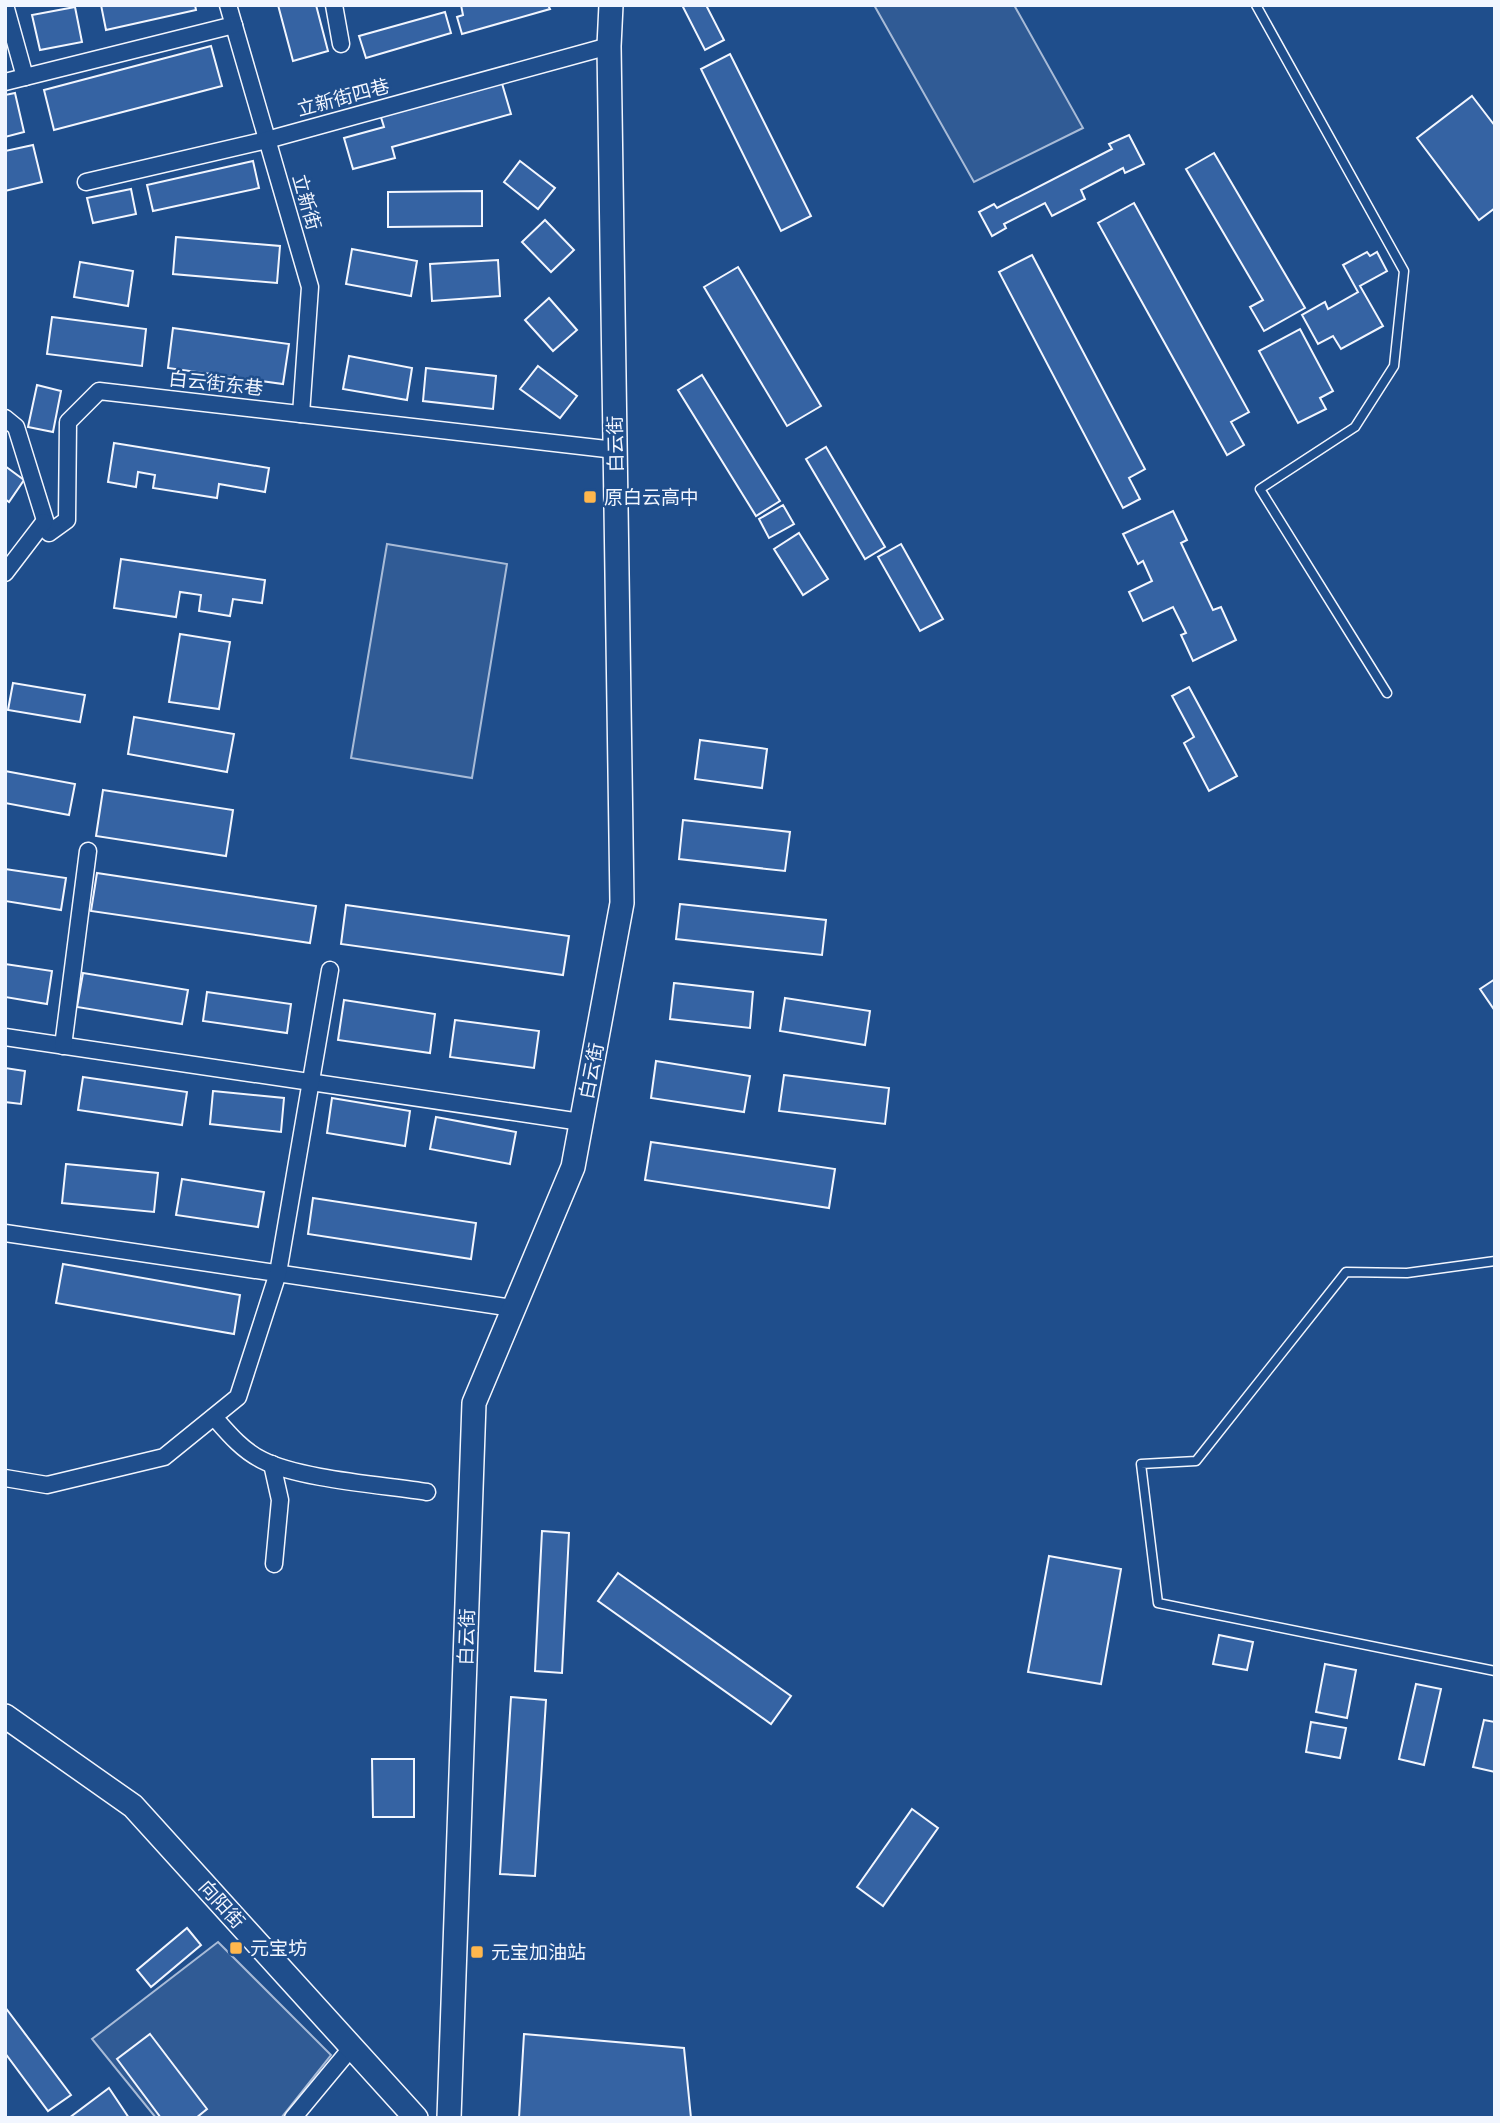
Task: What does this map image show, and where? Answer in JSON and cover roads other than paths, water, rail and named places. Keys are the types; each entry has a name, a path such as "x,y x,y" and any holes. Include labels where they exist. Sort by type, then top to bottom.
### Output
{"main road":[{"name":"白云街","path":"449,2118 474,1403 573,1167 622,903 609,46 611,5"},
{"name":"向阳街","path":"5,1716 133,1806 416,2118"}],"street":[{"path":"5,5 25,77"},
{"name":"立新街","path":"228,5 310,287 301,414"},
{"path":"334,5 341,44"},
{"path":"5,82 234,25"},
{"name":"立新街四巷","path":"86,182 267,139 609,46"},
{"name":"白云街东巷","path":"44,522 49,533 67,520 68,422 99,391 615,450"},
{"path":"5,418 16,427 44,522 5,573"},
{"path":"64,1046 88,851"},
{"path":"5,1478 47,1485 164,1457 239,1397 278,1273 330,970"},
{"path":"5,1037 581,1122"},
{"path":"5,1233 513,1308"},
{"path":"214,1417 234,1441 272,1464 426,1492"},
{"path":"272,1464 280,1500 274,1564"},
{"path":"293,2118 352,2047"}],"lane":[{"path":"1256,5 1404,271 1394,366 1355,427 1260,489 1387,693"},
{"path":"1495,1261 1407,1273 1346,1272 1196,1461 1141,1464 1158,1603 1495,1671"}],"place":[{"name":"原白云高中","path":"590,497"},
{"name":"元宝坊","path":"236,1948"},
{"name":"元宝加油站","path":"477,1952"}]}
